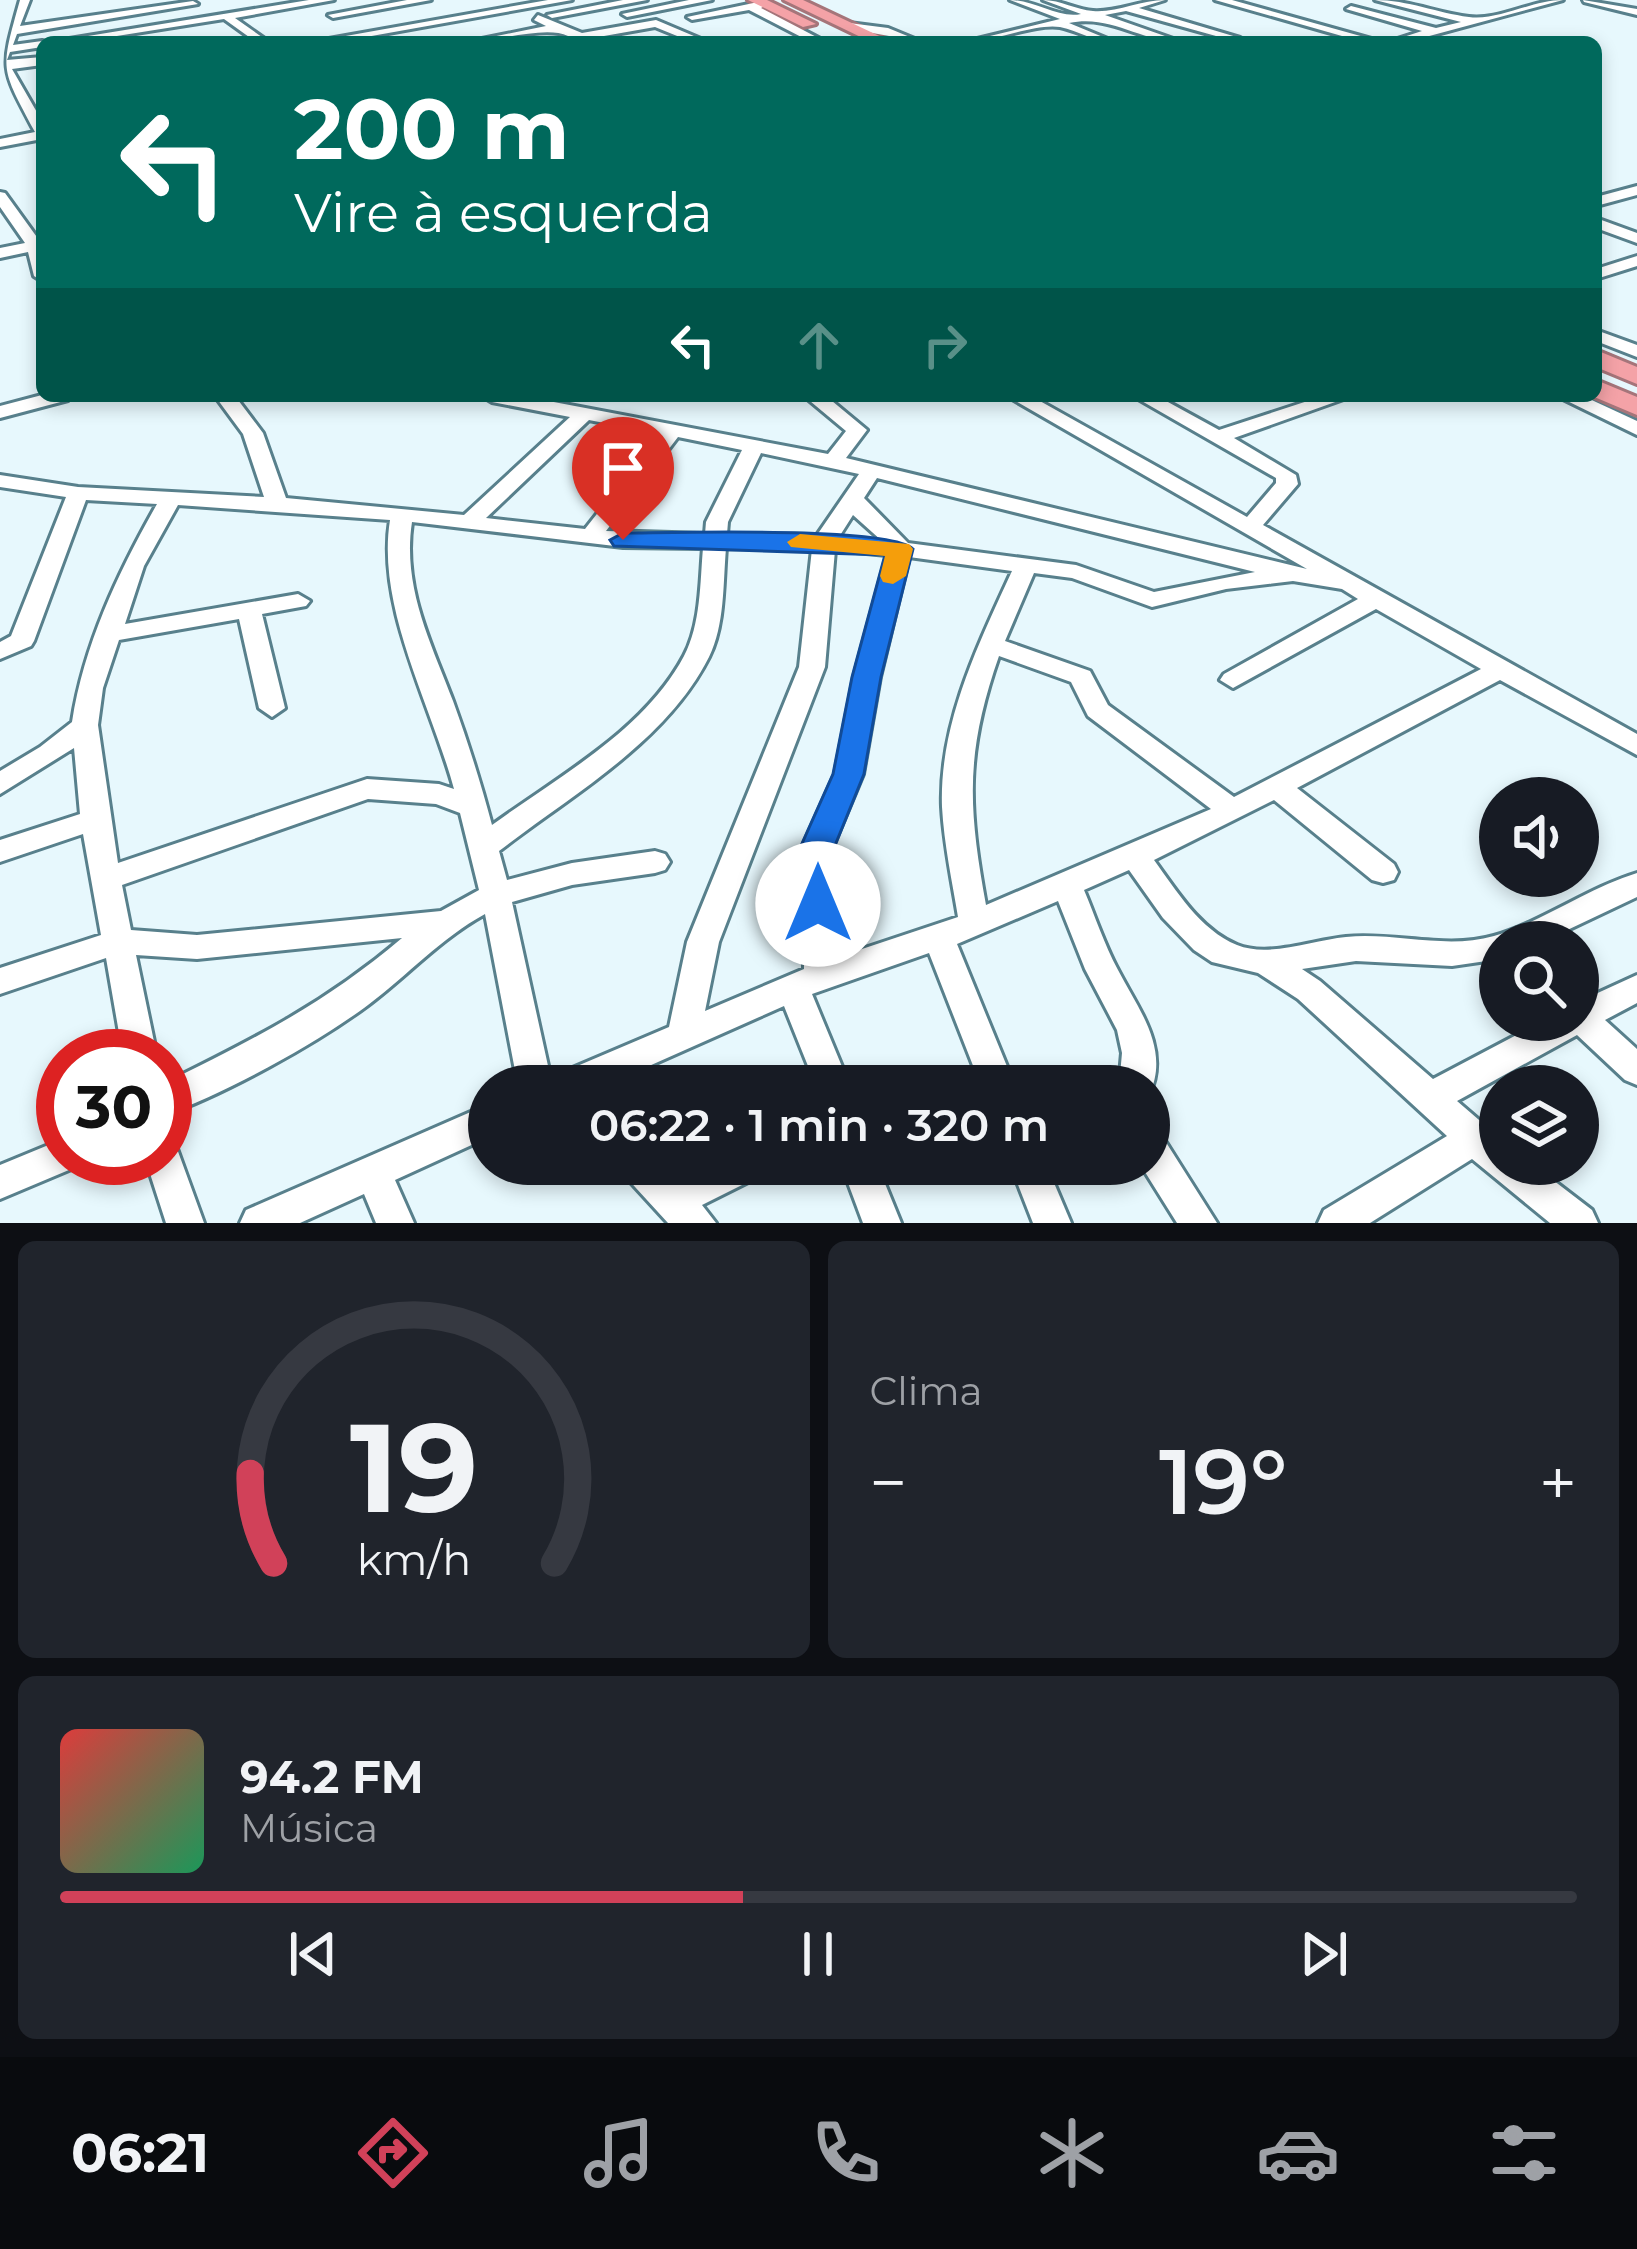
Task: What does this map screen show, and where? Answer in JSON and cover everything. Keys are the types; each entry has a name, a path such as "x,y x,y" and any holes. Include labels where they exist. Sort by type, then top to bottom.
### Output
{"highway":[{"path":"791,0 872,35"},
{"path":"752,2 816,36"},
{"path":"1602,370 1637,376"},
{"path":"1602,372 1637,407"}],"street":[{"path":"96,36 329,0"},
{"path":"333,15 426,0"},
{"path":"350,25 498,0 579,36"},
{"path":"355,36 568,0"},
{"path":"430,36 643,0 680,19"},
{"path":"507,36 707,0"},
{"path":"1015,0 1073,20"},
{"path":"1048,0 1158,36"},
{"path":"998,36 1160,0"},
{"path":"1220,0 1354,36"},
{"path":"1380,0 1476,22"},
{"path":"1419,36 1558,0"},
{"path":"1588,0 1637,12"},
{"path":"1437,1 1495,17"},
{"path":"309,2 370,36"},
{"path":"587,36 752,2"},
{"path":"11,31 145,6 202,3"},
{"path":"0,13 20,4"},
{"path":"20,4 3,50 28,105"},
{"path":"72,4 82,21"},
{"path":"1125,8 1227,36"},
{"path":"272,9 291,22"},
{"path":"1351,9 1436,32"},
{"path":"226,16 244,36"},
{"path":"656,23 687,36"},
{"path":"1058,23 1093,36"},
{"path":"227,32 244,36"},
{"path":"306,32 312,36"},
{"path":"604,33 611,36"},
{"path":"3,50 36,45"},
{"path":"0,100 28,105"},
{"path":"0,143 28,105"},
{"path":"1602,200 1637,190"},
{"path":"0,196 36,242"},
{"path":"1602,225 1637,238"},
{"path":"0,253 36,245"},
{"path":"1602,272 1637,261"},
{"path":"1602,337 1637,352"},
{"path":"1602,369 1637,364"},
{"path":"0,412 38,402"},
{"path":"230,402 253,433 277,502"},
{"path":"548,402 833,461 1293,574 1352,584"},
{"path":"822,402 857,430 833,461"},
{"path":"1028,402 1637,746"},
{"path":"1155,402 1220,436 1288,480 1250,528"},
{"path":"1220,436 1324,402"},
{"path":"1580,402 1637,429"},
{"path":"468,523 585,413"},
{"path":"590,537 674,430"},
{"path":"481,849 649,723 705,637 721,510 755,445"},
{"path":"684,1034 703,942 812,667 824,542 871,471"},
{"path":"0,481 79,493 277,502 590,537 824,542 900,549 1076,572 1152,600 1198,587 1293,574"},
{"path":"0,651 22,641 79,493"},
{"path":"135,1029 95,820 85,724 90,688 141,546 172,497"},
{"path":"828,1065 806,982 817,848 849,774 867,677 900,549 891,535 862,514 853,498"},
{"path":"402,516 395,541 396,569 449,726 517,986 531,1065"},
{"path":"974,922 956,798 974,694 1026,565"},
{"path":"1233,680 1377,598"},
{"path":"109,634 298,602"},
{"path":"249,610 272,708"},
{"path":"992,646 1081,676 1097,710 1232,810"},
{"path":"620,1065 806,982 939,938 1134,856 1232,810 1500,669"},
{"path":"0,784 50,754 85,724"},
{"path":"1277,787 1383,872"},
{"path":"108,878 368,790 439,794 469,805"},
{"path":"0,851 95,820"},
{"path":"1134,856 1196,935 1239,958 1264,962 1382,949 1479,953"},
{"path":"192,1086 362,993 446,922 493,895 561,873 655,862"},
{"path":"1066,884 1106,979 1136,1026 1139,1065"},
{"path":"1561,921 1632,890"},
{"path":"0,981 120,941 197,947 446,922"},
{"path":"939,938 990,1065"},
{"path":"1310,990 1323,952"},
{"path":"1264,962 1310,990 1479,1144"},
{"path":"1599,1007 1637,988"},
{"path":"1599,1037 1637,1070"},
{"path":"1428,1099 1535,1041"},
{"path":"259,1223 468,1129"},
{"path":"1336,1223 1479,1161"},
{"path":"0,1181 36,1166"},
{"path":"372,1170 395,1223"},
{"path":"1170,1180 1198,1223"},
{"path":"173,1185 185,1223"},
{"path":"658,1185 684,1213 720,1185"},
{"path":"867,1185 882,1223"},
{"path":"1037,1185 1052,1223"},
{"path":"1530,1185 1579,1223"}],"waterway":[{"path":"873,32 882,36"},
{"path":"1602,352 1622,360"},
{"path":"1620,408 1637,416"}],"slow traffic":[{"path":"800,542 900,549 893,576"}],"route":[{"path":"623,540 824,542 900,549 867,677 849,774 820,834 818,904"}]}
